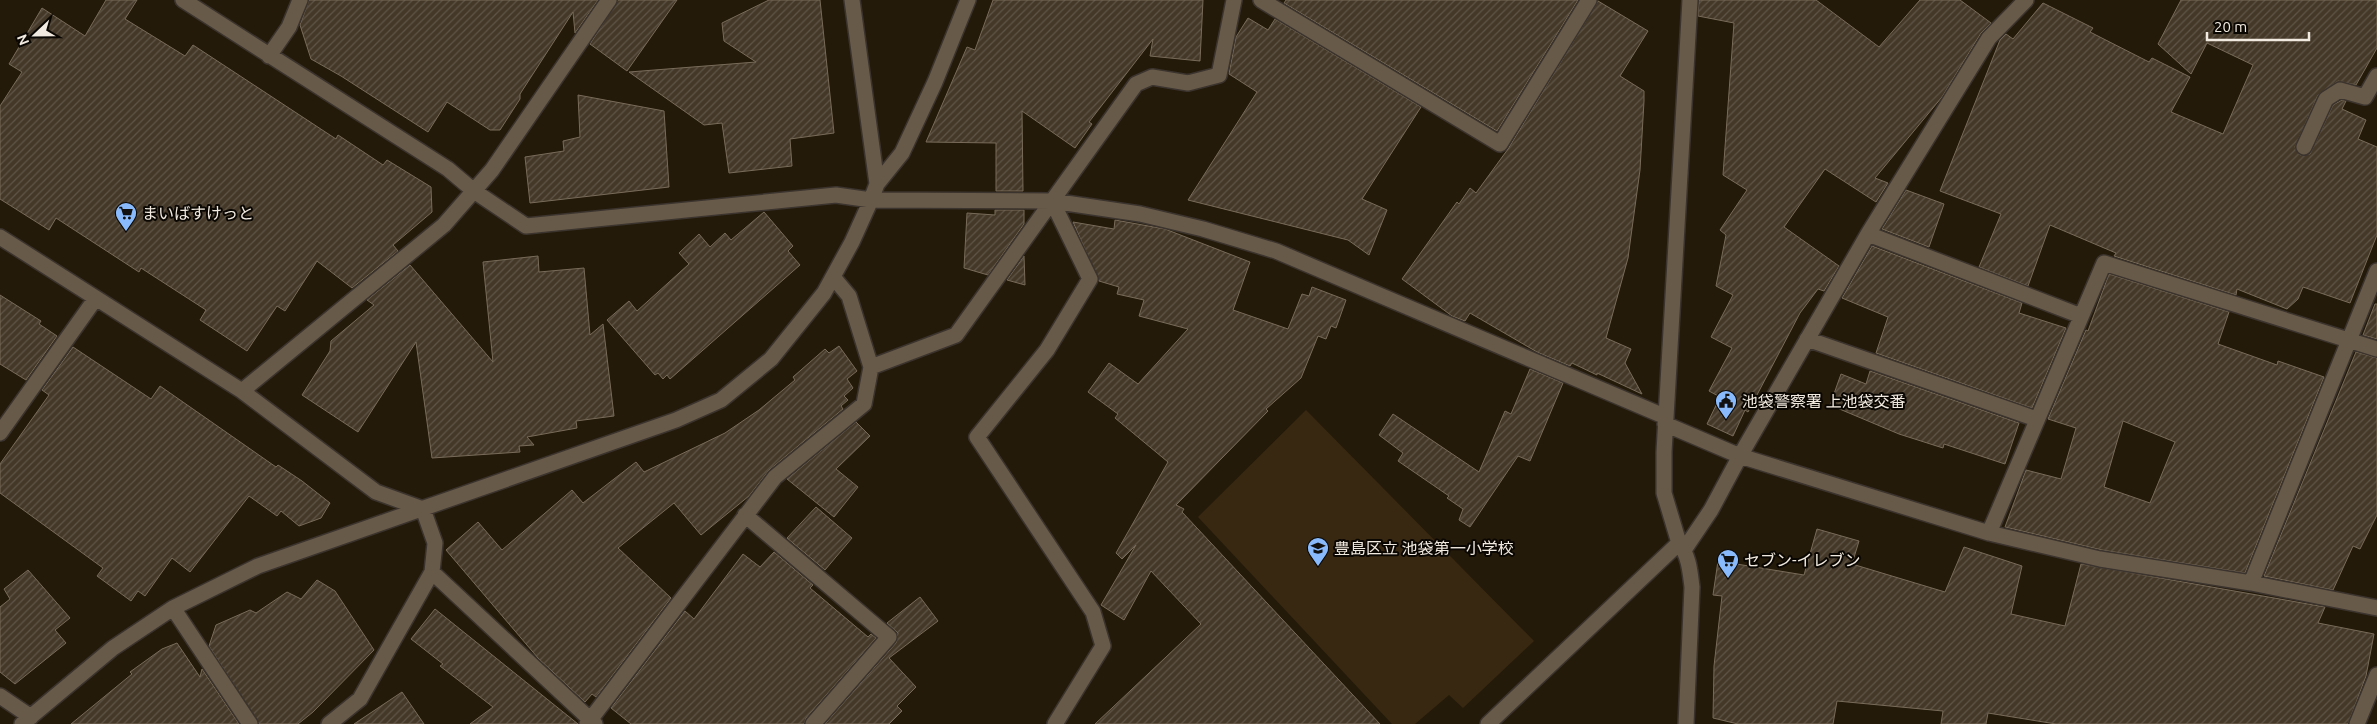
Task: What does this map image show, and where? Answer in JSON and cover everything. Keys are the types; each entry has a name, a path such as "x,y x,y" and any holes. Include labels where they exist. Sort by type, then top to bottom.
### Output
{"street":[{"path":"184,0 448,169 474,191 526,226 836,195 871,200 1052,202 1140,214 1204,228 1276,251 1665,420 1740,456 1989,533 2100,559 2251,582 2377,608"},
{"path":"269,56 289,27 300,0"},
{"path":"242,391 444,225 492,170 609,0"},
{"path":"852,0 877,184"},
{"path":"0,696 27,720 113,648 173,608 258,566 676,420 721,400 771,359 834,278 877,184 902,152 935,82 968,0"},
{"path":"871,367 956,336 1136,84 1152,77 1188,83 1219,75 1234,0"},
{"path":"1260,0 1500,144 1589,0"},
{"path":"1686,724 1692,587 1689,566 1664,493 1665,420 1690,0"},
{"path":"1488,724 1681,546 1711,510 1868,234 1989,38 2026,0"},
{"path":"2304,147 2326,99 2340,90 2365,97 2377,76"},
{"path":"1052,202 1090,279 1047,350 977,437 1094,612 1103,646 1055,724"},
{"path":"1868,234 2081,316"},
{"path":"0,237 242,391 376,492 423,509 436,543 432,572 360,699 329,724"},
{"path":"1989,533 2104,263 2377,349"},
{"path":"2251,582 2377,271"},
{"path":"432,572 591,723 775,477 864,404 871,367 849,296 834,278"},
{"path":"0,433 96,298"},
{"path":"1807,339 2036,420"},
{"path":"746,515 889,637 813,724"},
{"path":"173,608 250,724"},
{"path":"2357,724 2377,674"}],"shaded area":[{"path":"1306,410 1534,641 1463,708 1449,695 1415,724 1392,724 1198,517"}],"building":[{"path":"106,0 137,0 125,19 185,56 193,45 336,139 338,135 383,165 387,160 431,187 432,212 393,245 398,251 352,288 317,261 285,311 277,306 247,351 200,320 206,310 141,268 139,272 56,218 49,230 0,199 0,106 22,72 9,64 42,8 85,36"},
{"path":"309,0 598,0 575,33 573,12 520,94 520,99 500,130 490,130 447,102 428,132 311,59 300,25"},
{"path":"618,0 677,0 627,71 590,44"},
{"path":"769,0 820,0 834,133 790,139 792,166 729,173 722,123 704,125 629,72 756,62 724,41 722,23"},
{"path":"993,0 1203,0 1200,61 1150,56 1153,39 1089,122 1092,124 1075,148 1022,111 1023,191 996,191 996,143 926,142 967,47 975,50"},
{"path":"1286,0 1578,0 1497,131 1284,3"},
{"path":"1699,0 1816,0 1879,47 1920,0 1960,0 1991,23 1981,33 1942,97 1875,178 1888,183 1876,202 1825,169 1784,227 1839,266 1824,291 1818,289 1800,313 1748,412 1745,410 1733,436 1707,424 1720,397 1709,391 1732,348 1711,337 1733,295 1716,286 1726,235 1720,230 1747,190 1723,175 1734,23 1698,16"},
{"path":"2181,0 2377,0 2377,48 2356,85 2338,81 2318,95 2295,147 2300,155 2310,154 2333,105 2342,100 2346,101 2342,109 2366,120 2358,139 2377,147 2377,235 2350,303 2303,287 2298,299 2287,309 2237,289 2236,295 2114,256 2116,253 2050,225 2028,286 1979,267 2001,214 1940,191 2000,40 2006,34 2013,39 2043,3 2093,28 2090,32 2149,62 2152,58 2190,77 2171,112 2223,134 2253,65 2207,43 2191,74 2158,44"},
{"path":"1598,1 1648,31 1620,76 1644,91 1644,101 1640,170 1628,258 1606,338 1631,349 1625,363 1642,394 1572,363 1570,366 1537,352 1470,313 1465,321 1452,316 1402,279 1457,202 1459,204 1470,188 1476,193 1508,149"},
{"path":"1248,18 1268,30 1275,19 1421,107 1362,199 1387,210 1369,255 1348,240 1188,200 1257,92 1229,74 1236,37"},
{"path":"578,95 664,111 669,187 530,203 525,157 564,151 563,141 580,137"},
{"path":"1906,190 1944,204 1929,247 1882,229"},
{"path":"995,210 1024,210 1024,224 988,275 964,268 967,213 995,215"},
{"path":"764,212 793,246 788,251 800,265 670,379 667,375 663,379 658,373 655,375 607,320 629,301 637,311 689,264 679,253 699,234 710,247 725,233 731,240"},
{"path":"1115,220 1165,229 1250,262 1233,310 1288,329 1302,294 1309,296 1312,287 1346,300 1336,328 1331,326 1326,339 1318,336 1301,378 1266,409 1268,411 1176,505 1184,509 1182,512 1380,724 1095,724 1201,624 1151,571 1124,620 1101,605 1136,545 1122,559 1116,553 1168,462 1115,418 1118,414 1088,392 1109,363 1138,384 1188,329 1139,316 1144,300 1117,294 1119,287 1099,281 1073,222 1114,229"},
{"path":"1872,246 2022,303 2019,313 2066,328 2032,408 1876,353 1888,317 1842,298"},
{"path":"538,256 539,272 584,268 590,335 603,324 614,416 576,421 577,428 527,437 534,445 519,446 520,452 432,458 416,342 358,432 302,395 330,351 331,341 374,305 367,300 410,265 493,362 483,262"},
{"path":"1024,256 1025,285 1007,280"},
{"path":"2109,274 2229,312 2218,344 2277,365 2278,361 2324,377 2245,573 2102,550 2005,527 2026,470 2061,479 2076,428 2048,419 2086,330 2088,331","holes":["2123,421 2175,442 2150,503 2104,487"]},
{"path":"0,295 41,321 39,324 57,336 26,380 0,364"},
{"path":"2375,304 2377,304 2377,339 2363,335"},
{"path":"839,346 857,371 847,379 853,388 844,396 848,400 841,406 843,409 769,470 749,496 701,535 674,503 618,548 671,598 596,697 592,694 585,702 538,658 446,550 478,522 502,550 572,490 583,503 636,462 644,472 725,433 759,410 795,380 793,377 825,349 829,353"},
{"path":"73,347 151,399 160,386 276,467 278,465 302,481 330,503 321,518 299,526 281,511 277,516 249,496 190,572 172,558 145,596 138,591 131,601 97,576 103,568 0,493 0,464 49,395 42,390"},
{"path":"2356,352 2377,358 2377,515 2360,549 2353,546 2333,590 2264,576"},
{"path":"1530,369 1563,383 1530,461 1518,456 1470,527 1459,520 1463,509 1447,498 1449,496 1398,461 1403,453 1379,435 1393,414 1479,472 1505,411 1511,414"},
{"path":"1870,371 2019,423 2005,464 1944,444 1943,448 1899,434 1830,405 1841,374 1866,384"},
{"path":"856,422 870,436 836,469 858,487 834,517 787,479"},
{"path":"816,507 852,538 825,570 787,538"},
{"path":"1817,529 1859,541 1852,564 1945,592 1964,547 2022,566 2011,614 2065,626 2081,564 2325,607 2318,623 2374,634 2366,676 2348,724 2056,724 1988,713 1986,724 1941,724 1943,711 1837,701 1833,724 1738,724 1713,718 1714,666 1722,596 1713,595 1718,561 1804,575"},
{"path":"774,552 813,585 810,588 868,637 871,634 876,638 806,718 804,724 631,724 611,708 685,611 694,619 743,554 760,567"},
{"path":"28,570 70,618 55,630 66,643 15,684 0,672 0,607 10,599 4,589"},
{"path":"317,580 335,591 374,650 313,712 298,724 259,724 209,646 216,625 250,610 256,613 287,592 301,599"},
{"path":"920,597 938,621 889,658 916,687 897,706 902,711 889,724 825,724 896,643 898,633 887,623"},
{"path":"435,609 578,724 470,724 493,707 440,666 443,664 411,639"},
{"path":"177,643 200,677 202,669 239,724 71,724 132,674 130,672 162,649"},
{"path":"402,692 424,724 354,724"}],"place":[{"name":"まいばすけっと","path":"126,232"},
{"name":"池袋警察署 上池袋交番","path":"1726,420"},
{"name":"豊島区立 池袋第一小学校","path":"1318,567"},
{"name":"セブン-イレブン","path":"1728,579"}]}
